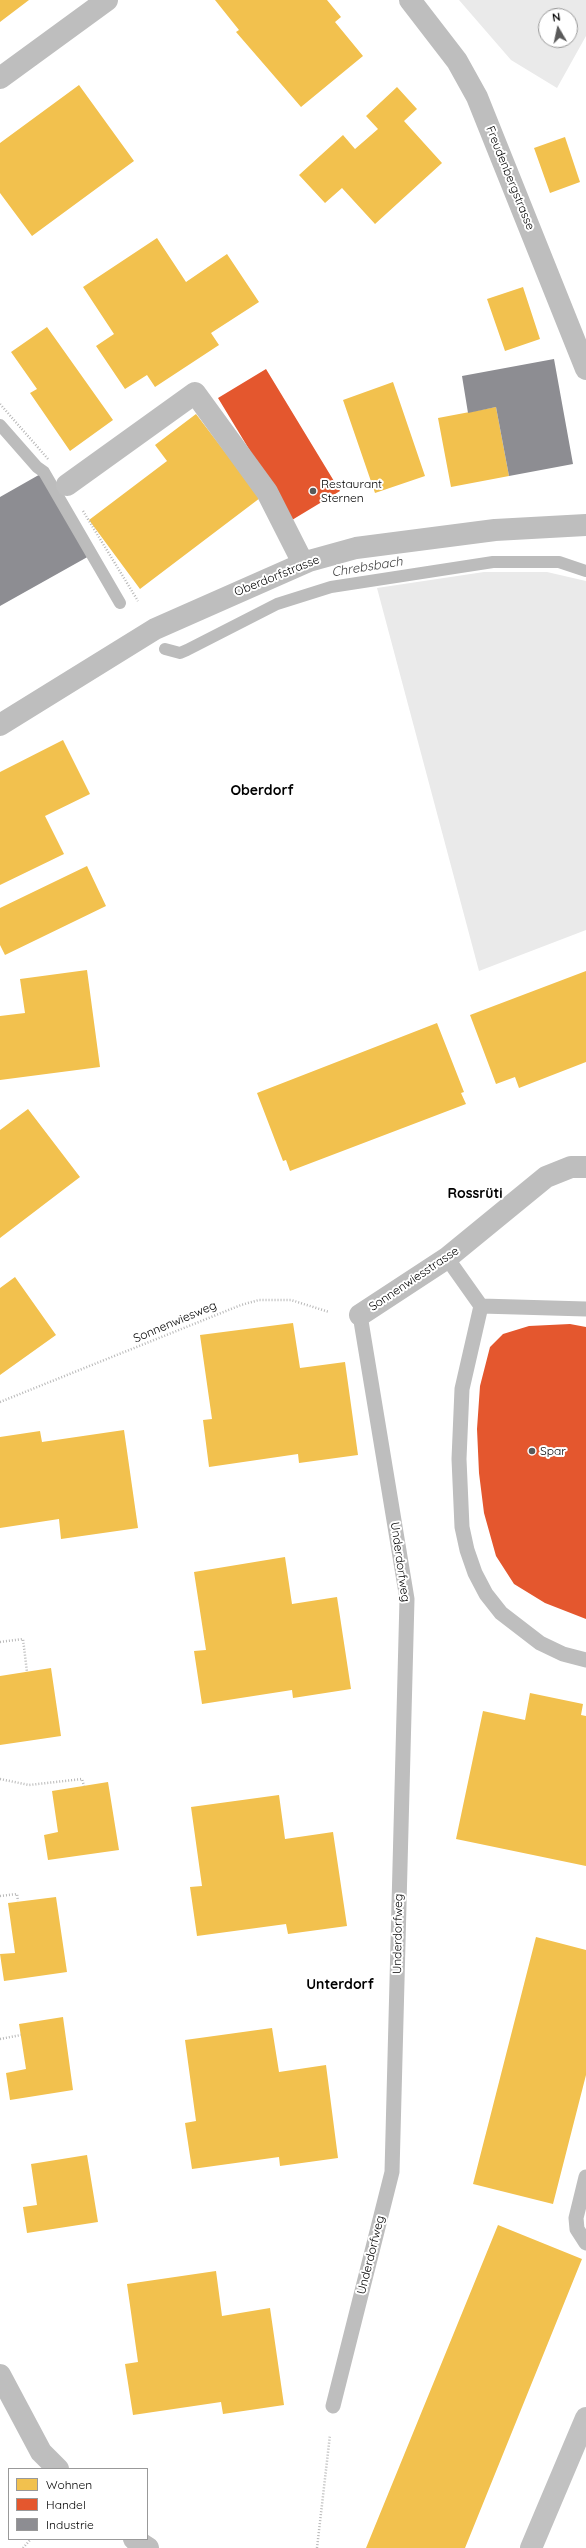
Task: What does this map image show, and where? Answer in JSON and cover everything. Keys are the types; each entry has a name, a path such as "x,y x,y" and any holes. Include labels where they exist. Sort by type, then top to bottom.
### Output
{"main road":[{"path":"531,2548 586,2418"}],"street":[{"path":"0,78 107,0"},
{"name":"Freudenbergstrasse","path":"410,0 457,61 477,97 586,369"},
{"path":"66,485 195,393 267,492 303,563"},
{"name":"Oberdorfstrasse","path":"0,726 155,629 303,563 356,548 496,530 586,525"},
{"name":"Sonnenwiesstrasse","path":"360,1315 447,1258 546,1177 571,1167 586,1167"},
{"path":"0,2375 41,2452 57,2468"},
{"path":"136,2540 148,2548"}],"lane":[{"path":"447,1258 481,1306 462,1389 459,1458 462,1527 467,1550 486,1594 501,1613 540,1643 563,1654 586,1660"},
{"path":"481,1306 586,1309"},
{"name":"Underdorfweg","path":"333,2406 392,2172 406,1599 360,1315"},
{"path":"586,2177 576,2218 577,2229 586,2243"}],"path":[{"name":"Sonnenwiesweg","path":"0,1402 219,1313 259,1300 291,1300 306,1303 323,1309 345,1321 360,1315"},
{"path":"0,1642 23,1639 27,1672"},
{"path":"0,1779 29,1785 82,1779 84,1786"},
{"path":"0,1896 17,1894 18,1901"},
{"path":"0,2039 21,2035"},
{"path":"318,2548 333,2406"},
{"path":"23,2548 30,2540"}],"shaded area":[{"path":"459,0 586,0 586,36 557,88 511,60"},
{"path":"484,572 547,572 586,581 586,930 479,971 377,588"}],"building: Wohnen":[{"path":"0,0 29,0 0,22"},
{"path":"215,0 327,0 341,17 335,22 363,56 301,107 236,32 239,30"},
{"path":"79,85 134,161 32,236 0,193 0,143"},
{"path":"397,87 417,109 404,121 442,163 375,224 342,188 325,203 299,175 343,135 355,149 378,129 366,116"},
{"path":"565,137 580,182 550,193 534,148"},
{"path":"157,238 186,282 227,254 259,302 211,333 219,345 155,387 147,375 125,389 96,346 114,334 83,287"},
{"path":"523,287 540,339 505,351 487,299"},
{"path":"47,327 113,420 70,451 30,393 37,389 11,352"},
{"path":"393,382 425,476 375,493 343,400"},
{"path":"496,407 509,476 451,487 438,418"},
{"path":"196,414 260,498 140,589 89,520 167,461 155,445"},
{"path":"63,740 90,794 45,816 64,854 0,885 0,772"},
{"path":"87,866 106,906 5,955 0,945 0,908"},
{"path":"87,970 100,1067 0,1080 0,1016 25,1013 20,979"},
{"path":"586,971 586,1062 519,1088 515,1077 496,1084 470,1015"},
{"path":"437,1023 464,1092 461,1093 466,1104 290,1171 286,1160 283,1161 257,1093"},
{"path":"28,1109 80,1177 0,1238 0,1130"},
{"path":"15,1277 56,1335 0,1375 0,1288"},
{"path":"293,1323 300,1368 345,1362 358,1455 299,1463 298,1454 209,1467 203,1420 212,1419 200,1335"},
{"path":"124,1430 138,1528 61,1539 59,1519 0,1528 0,1437 40,1431 42,1442"},
{"path":"285,1557 292,1604 337,1597 351,1689 293,1698 292,1690 202,1704 194,1651 206,1650 194,1572"},
{"path":"51,1668 61,1736 0,1745 0,1676"},
{"path":"530,1693 583,1704 581,1715 586,1716 586,1866 456,1839 483,1711 525,1720"},
{"path":"108,1782 119,1850 48,1860 44,1835 58,1832 52,1791"},
{"path":"279,1795 285,1839 333,1832 347,1926 288,1934 286,1924 197,1936 190,1887 202,1886 191,1807"},
{"path":"56,1897 67,1972 4,1981 0,1954 15,1953 8,1903"},
{"path":"536,1937 586,1950 586,2075 553,2204 473,2184"},
{"path":"63,2017 73,2090 10,2100 6,2073 26,2069 19,2024"},
{"path":"272,2028 279,2072 326,2065 338,2158 280,2166 279,2157 192,2169 185,2123 196,2121 185,2040"},
{"path":"87,2155 98,2222 27,2233 23,2207 37,2205 31,2164"},
{"path":"498,2225 582,2259 465,2548 366,2548"},
{"path":"216,2271 222,2316 270,2308 284,2405 223,2414 221,2402 133,2415 125,2364 138,2362 127,2284"}],"building: Handel":[{"path":"266,369 340,491 292,520 218,398"},
{"name":"Spar","path":"570,1324 586,1327 586,1619 545,1603 514,1584 496,1556 484,1513 479,1473 477,1429 480,1386 490,1347 503,1334 529,1326"}],"building: Industrie":[{"path":"554,359 573,464 509,476 496,407 468,413 462,376"},
{"path":"44,472 91,555 0,606 0,497"}],"waterway":[{"name":"Chrebsbach","path":"0,425 37,467 44,472 120,603"},
{"name":"Chrebsbach","path":"165,649 180,653 277,604 331,587 493,562 559,562 586,571"}],"place":[{"name":"Restaurant Sternen","path":"313,491"},
{"name":"Spar","path":"532,1451"}],"district":[{"name":"Oberdorf","path":"262,791"},
{"name":"Rossrüti","path":"475,1194"},
{"name":"Unterdorf","path":"340,1985"}]}
